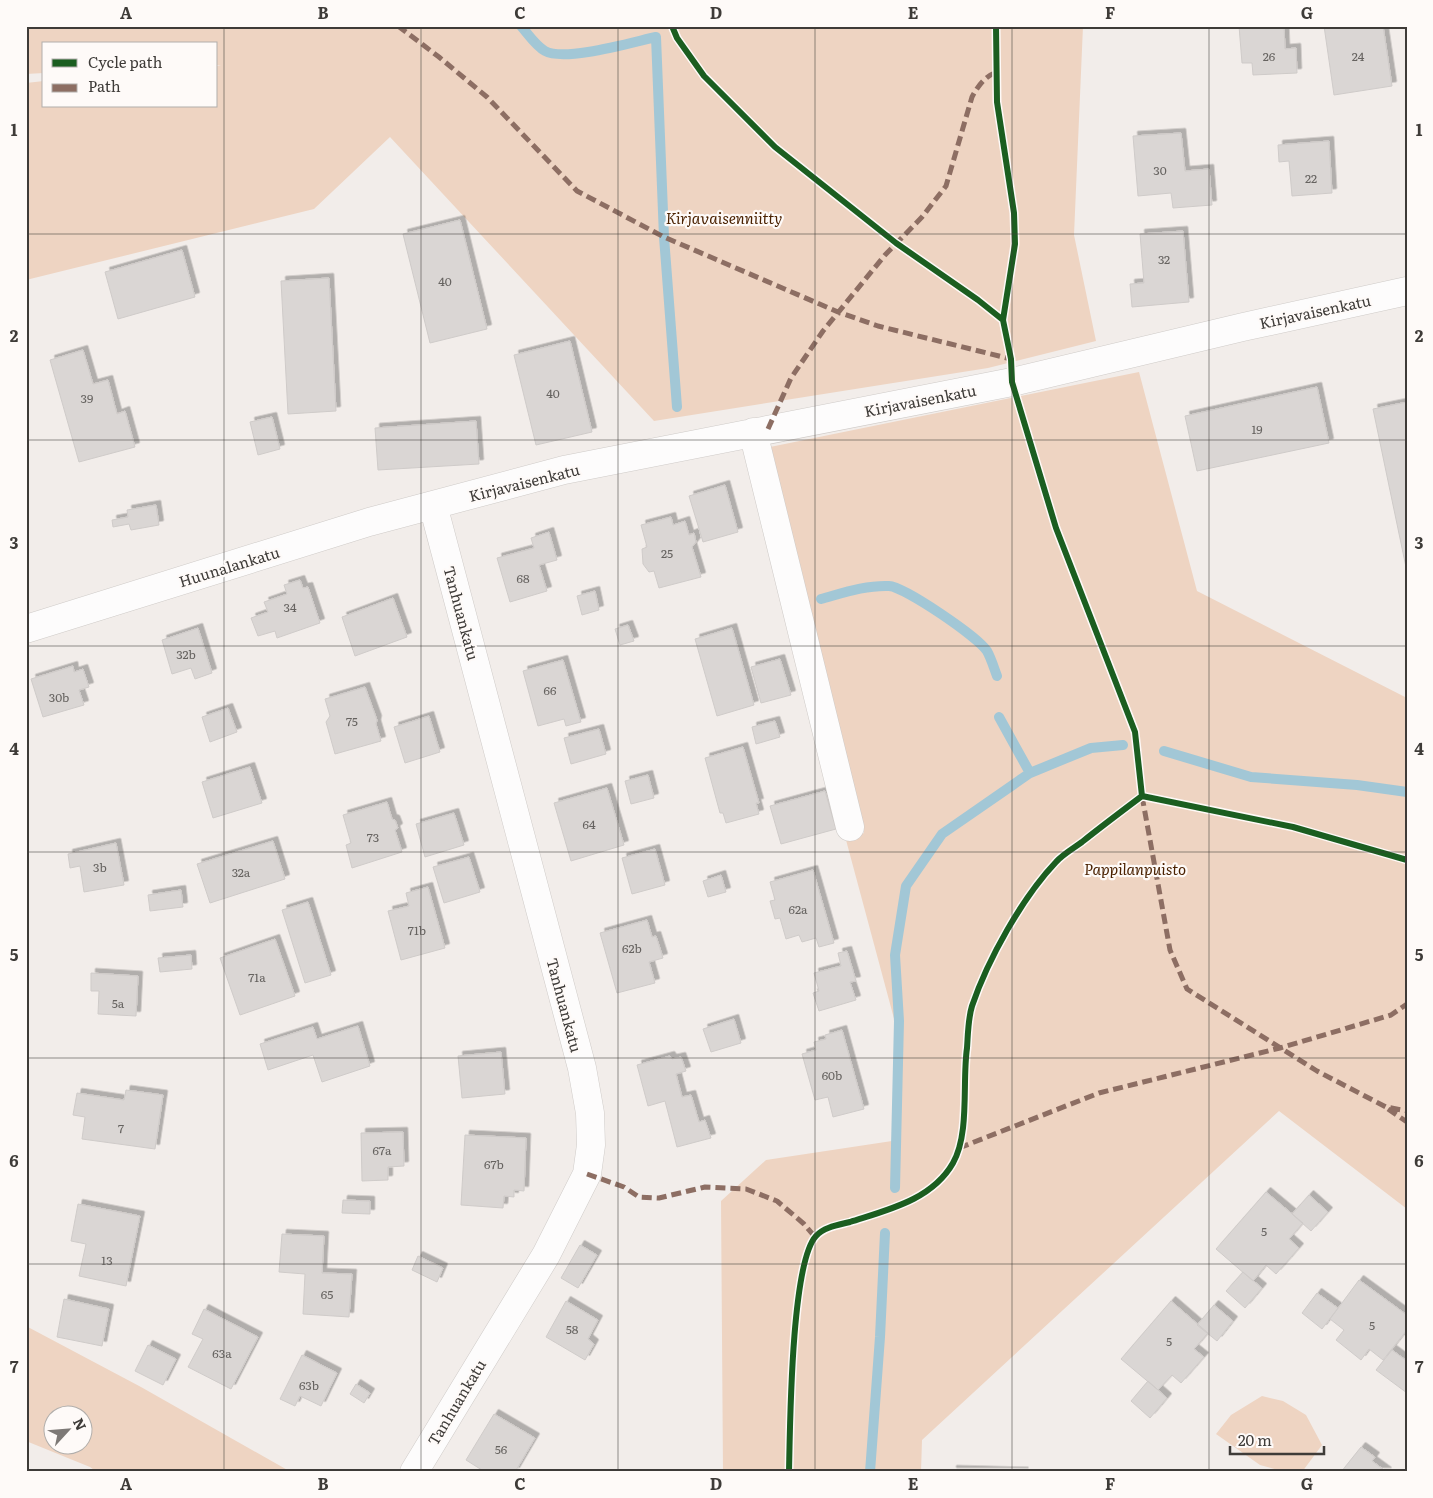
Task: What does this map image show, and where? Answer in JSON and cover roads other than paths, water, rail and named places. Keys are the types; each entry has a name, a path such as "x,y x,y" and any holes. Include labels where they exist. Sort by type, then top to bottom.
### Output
{"street":[{"name":"Kirjavaisenkatu","path":"433,505 564,470 1012,382 1243,327 1407,291"},
{"path":"753,432 850,827"},
{"name":"Huunalankatu","path":"26,628 369,522 433,505"},
{"name":"Tanhuankatu","path":"414,1472 546,1255 587,1174 591,1145 590,1113 582,1068 433,505"}],"waterway":[{"path":"521,26 542,49 555,54 583,53 656,37 664,237 677,407"},
{"path":"821,599 872,587 889,586 897,589 925,603 981,644 987,651 997,676"},
{"path":"999,717 1030,773"},
{"path":"895,1188 899,1021 895,955 906,886 942,834 1030,773 1091,748 1123,745"},
{"path":"1164,751 1251,777 1357,785 1407,792"},
{"path":"870,1472 880,1337 885,1233"}],"park label":[{"name":"Kirjavaisenniitty","path":"724,217"},
{"name":"Pappilanpuisto","path":"1135,868"}]}
